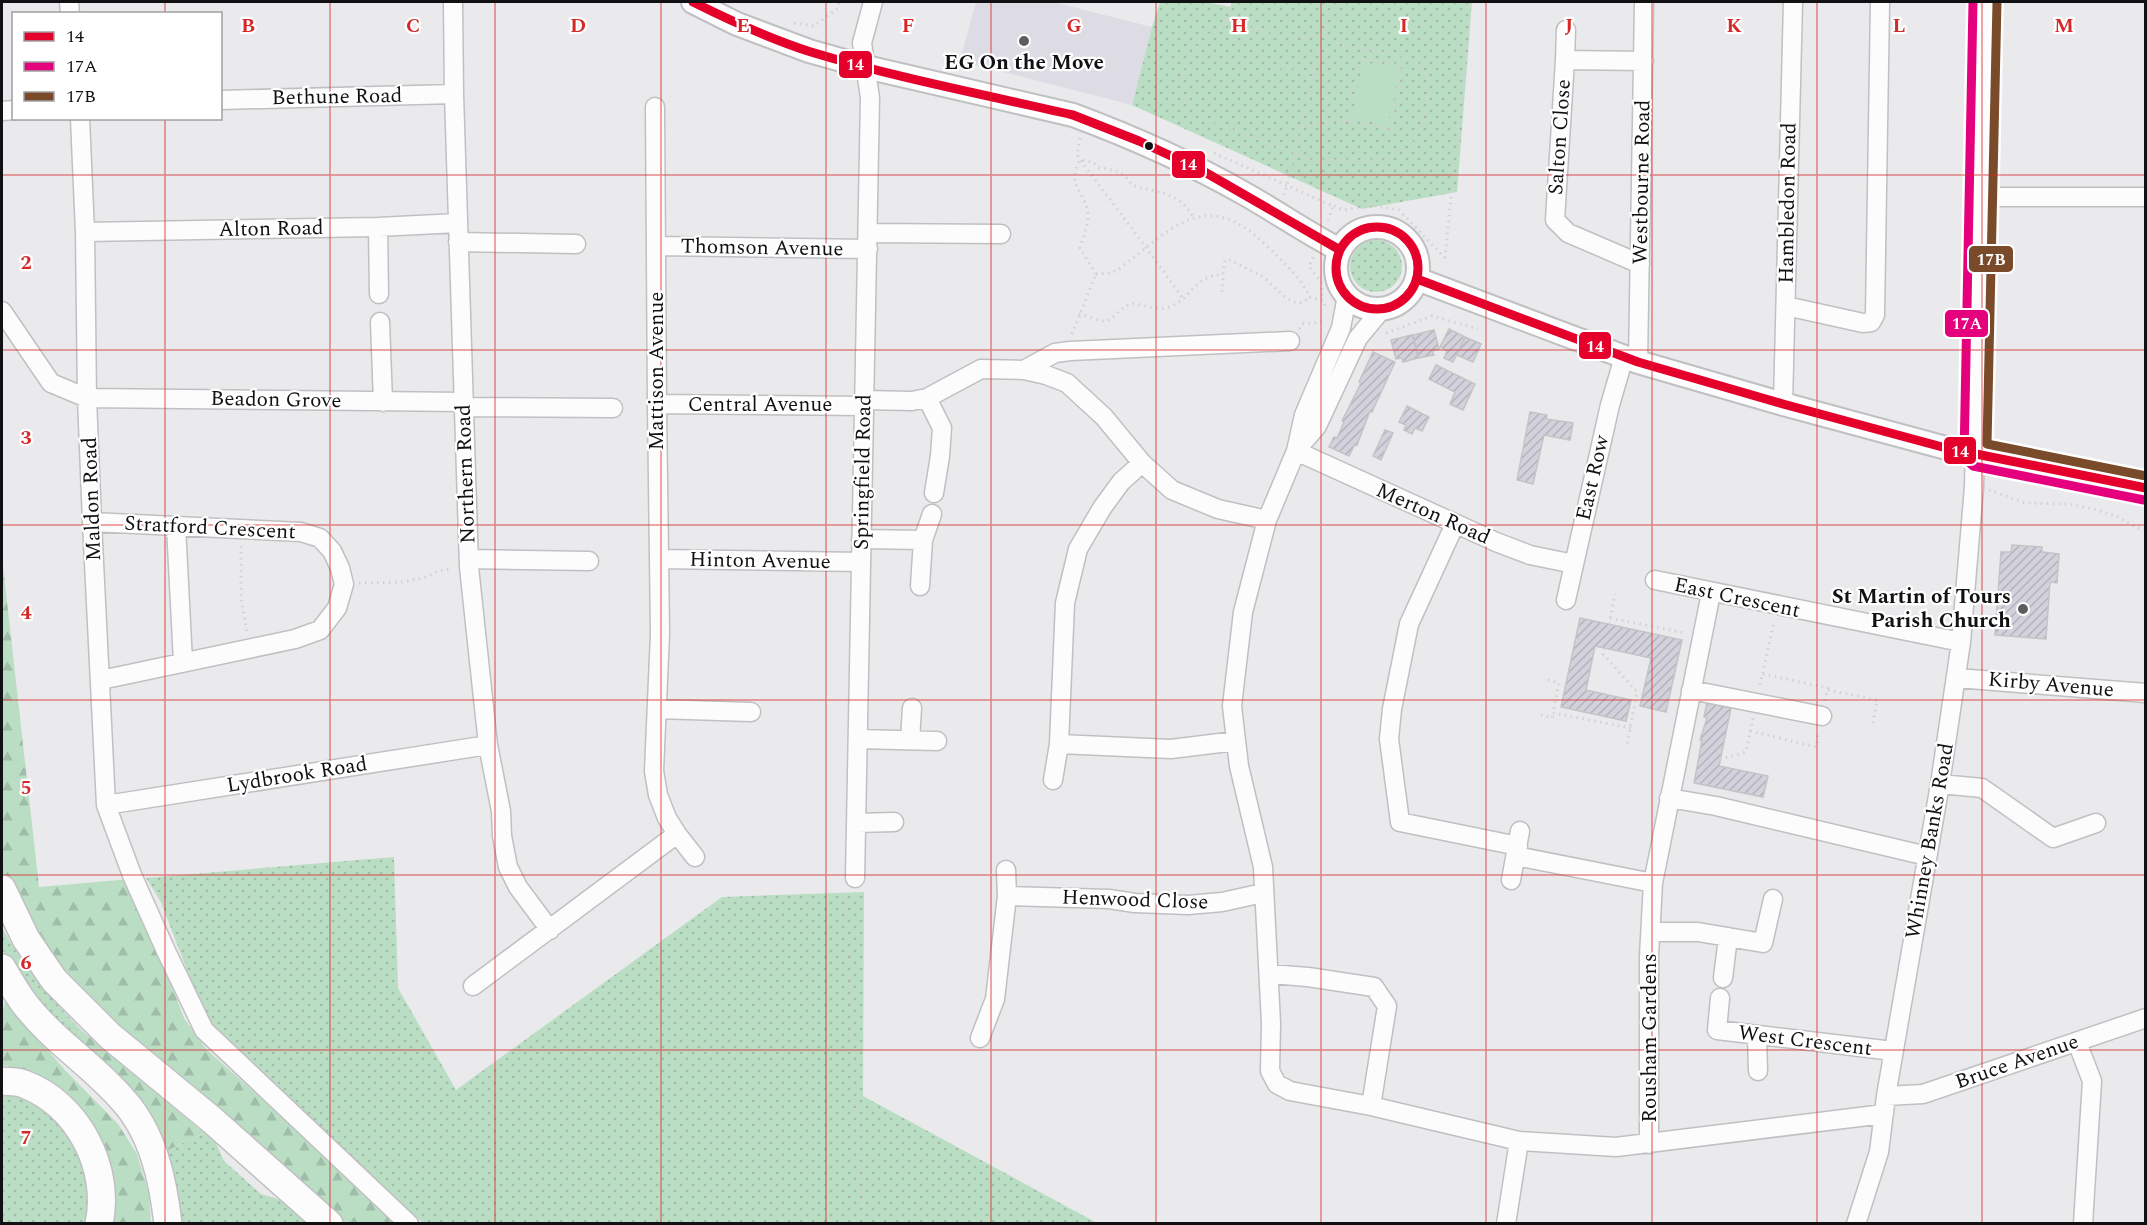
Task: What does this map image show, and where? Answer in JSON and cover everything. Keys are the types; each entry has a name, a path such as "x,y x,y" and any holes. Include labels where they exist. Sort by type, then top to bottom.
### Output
{"highway":[{"path":"2,889 26,939 54,980 110,1035 212,1120 329,1224"},
{"path":"2,968 24,1004 124,1100 141,1125 156,1161 164,1189 168,1224"},
{"path":"2,1081 22,1083 50,1096 74,1121 91,1148 101,1178 102,1210 99,1224"}],"main road":[{"path":"693,2 775,40 866,67 1084,119 1150,145 1245,194 1340,250"},
{"path":"1372,227 1385,227 1398,232 1408,240 1416,252 1419,266 1412,290 1394,306 1382,309 1357,304 1340,286 1337,274 1340,250 1348,239 1359,231 1372,227"},
{"path":"1417,279 1631,360 1783,404 1975,454 2145,488"}],"street":[{"name":"Northern Road","path":"453,2 469,563 488,745 501,811 502,836 508,867 518,887 550,930"},
{"name":"Springfield Road","path":"855,878 870,98 862,43 873,2"},
{"name":"Westbourne Road","path":"1631,360 1640,264 1644,2"},
{"name":"Hambledon Road","path":"1783,404 1792,2"},
{"path":"1786,306 1863,324 1871,322 1875,315 1880,2"},
{"name":"Whinney Banks Road","path":"1856,1224 1879,1152 1893,1051 1940,784 1961,642 1974,487 1985,2"},
{"path":"1565,60 1566,30"},
{"name":"Salton Close","path":"1640,264 1568,233 1555,220 1565,60 1644,61"},
{"name":"Bethune Road","path":"222,100 454,94"},
{"name":"Mattison Avenue","path":"656,107 660,634 654,771 658,795 667,818 694,857"},
{"name":"Maldon Road","path":"80,120 85,232 87,398 106,805 132,875 204,1030 409,1224"},
{"path":"1981,197 2145,197"},
{"name":"Alton Road","path":"85,232 458,223"},
{"path":"378,226 379,294"},
{"name":"Thomson Avenue","path":"656,246 868,241 1001,234"},
{"path":"459,242 576,244"},
{"path":"1296,451 1304,415 1341,328 1347,296"},
{"path":"1296,451 1317,426 1358,338 1382,309"},
{"path":"2,311 51,383 87,398"},
{"path":"380,322 383,402"},
{"path":"1024,370 1054,353 1070,351 1290,341"},
{"name":"East Row","path":"1566,600 1610,405 1631,360"},
{"path":"934,493 942,428 932,394 981,369 1024,370 1067,382 1104,417 1142,463 1172,490 1218,509 1267,520"},
{"name":"Central Avenue","path":"657,404 864,403 912,401 932,394"},
{"name":"Beadon Grove","path":"87,398 464,405"},
{"path":"464,405 613,408"},
{"name":"Bruce Avenue","path":"1296,451 1267,520 1243,612 1232,706 1239,766 1263,867 1263,893 1268,932 1270,1071 1277,1084 1290,1091 1371,1106 1519,1141 1616,1147 1729,1132 1885,1105 2145,1018"},
{"name":"Merton Road","path":"1296,451 1455,524 1530,555 1574,564"},
{"path":"1053,780 1059,744 1065,603 1078,549 1102,508 1121,482 1142,463"},
{"path":"920,586 923,540 932,514"},
{"name":"Stratford Crescent","path":"92,522 286,530 320,538 332,550 344,584"},
{"path":"1455,524 1409,624 1392,709 1389,739 1400,822 1518,844 1653,883"},
{"path":"176,526 183,662"},
{"path":"861,539 923,540"},
{"name":"Hinton Avenue","path":"659,559 861,562"},
{"path":"469,563 590,561"},
{"name":"East Crescent","path":"1655,580 1961,642"},
{"path":"101,680 295,639 320,630 337,608 344,584"},
{"name":"Rousham Gardens","path":"1649,1144 1649,956 1653,883 1711,593"},
{"name":"Kirby Avenue","path":"1957,678 2145,693"},
{"path":"1691,690 1822,716"},
{"path":"910,740 912,708"},
{"path":"657,709 751,712"},
{"path":"858,739 938,741"},
{"path":"1059,744 1171,749 1236,741"},
{"name":"Lydbrook Road","path":"106,805 488,745"},
{"path":"1940,784 1982,788 2053,838 2096,823"},
{"path":"1670,798 1716,806 1928,856"},
{"path":"856,823 894,822"},
{"path":"473,986 677,834"},
{"path":"1511,880 1518,844"},
{"path":"980,1038 995,999 1006,896 1006,870"},
{"name":"Henwood Close","path":"1006,896 1109,899 1135,903 1188,905 1222,902 1263,893"},
{"name":"Rousham Gardens","path":"1651,932 1698,933 1763,942 1773,899"},
{"path":"1723,978 1728,938"},
{"path":"1269,974 1308,977 1374,987 1387,1006 1371,1106"},
{"name":"West Crescent","path":"1720,998 1717,1030 1893,1051"},
{"path":"1757,1035 1758,1071"},
{"path":"2077,1042 2092,1081 2083,1224"},
{"path":"1506,1224 1519,1141"}],"path":[{"path":"791,22 814,26 837,8 839,2"},
{"path":"1227,21 1289,39 1323,35 1344,45 1409,58 1419,65 1426,75 1428,93 1426,113 1419,132 1404,150 1387,157 1364,161 1310,160 1212,121 1186,103 1182,91 1189,59 1203,39 1227,21 1232,2"},
{"path":"1276,213 1296,153 1329,2"},
{"path":"1334,206 1344,210 1370,205 1398,210 1445,258 1470,2"},
{"path":"1302,126 1348,121 1390,129 1402,66 1360,58 1348,121"},
{"path":"1275,67 1313,73"},
{"path":"1084,119 1077,155 1147,247 1183,299"},
{"path":"1080,160 1093,162 1099,168 1111,169 1126,176 1132,185 1174,196 1188,208 1193,217"},
{"path":"1080,160 1075,170 1076,187 1088,214 1086,235 1080,248 1096,274"},
{"path":"1096,274 1111,273 1178,224 1193,217 1215,216 1231,219 1251,230 1301,280 1310,297 1323,300 1328,315 1322,322 1303,324 1290,341"},
{"path":"1222,292 1225,260 1272,284 1285,299 1299,303 1305,302 1310,297"},
{"path":"1070,351 1072,332 1096,274"},
{"path":"1079,314 1108,321 1125,306 1132,304 1160,309 1169,308 1183,299 1201,280 1223,274"},
{"path":"1365,329 1376,336 1432,316 1478,329"},
{"path":"1974,487 1991,490 2025,503 2069,504 2093,509 2116,516 2145,530"},
{"path":"244,529 240,579 243,620 251,648"},
{"path":"344,584 402,582 427,577 438,571 469,563"},
{"path":"1609,624 1615,594"},
{"path":"1610,618 1702,637"},
{"path":"1604,648 1603,654 1637,692 1627,745"},
{"path":"1541,715 1552,718 1559,683 1548,680"},
{"path":"1827,690 1877,700 1873,723"},
{"path":"1553,713 1631,728"},
{"path":"855,878 845,887 854,1086 864,1224"}],"shaded area":[{"path":"976,2 1053,2 1152,27 1132,105 960,61"}],"green space":[{"path":"1160,2 1205,2 1231,7 1231,2 1472,2 1457,192 1362,209 1132,105"},
{"path":"1363,62 1399,68 1388,125 1352,118"},
{"path":"1376,240 1386,242 1394,248 1400,256 1402,266 1400,276 1394,284 1386,290 1376,292 1366,290 1358,284 1352,276 1350,266 1352,256 1358,248 1366,242"},
{"path":"2,557 39,887 131,879 184,1018 206,1049 400,1223 339,1223 58,973 12,902 2,872"},
{"path":"394,857 398,988 456,1090 722,897 864,892 863,1096 1097,1223 423,1223 222,1040 203,1012 161,902 146,878"},
{"path":"2,927 28,968 81,1030 71,1042 19,980 2,949"},
{"path":"5,1001 65,1070 118,1124 137,1154 149,1194 151,1223 109,1223 111,1174 96,1130 65,1095 33,1072 2,1065 2,1015"},
{"path":"81,1030 204,1133 164,1152 71,1042"},
{"path":"2,1089 10,1089 60,1116 91,1176 88,1223 2,1224"},
{"path":"204,1133 215,1141 224,1161 261,1194 284,1201 310,1223 177,1223 164,1152"}],"building":[{"path":"1449,329 1465,337 1453,362 1444,358 1447,351 1440,347"},
{"path":"1434,330 1439,349 1432,351 1434,355 1419,358 1413,335"},
{"path":"1412,335 1418,358 1403,362 1402,358 1396,359 1391,340"},
{"path":"1465,337 1481,344 1473,362 1457,355"},
{"path":"1373,352 1395,362 1372,412 1370,411 1357,445 1355,444 1349,456 1329,447 1334,437 1337,438 1344,422 1342,421"},
{"path":"1436,365 1475,384 1463,410 1450,404 1455,392 1429,379"},
{"path":"1407,406 1429,417 1422,431 1415,428 1412,434 1404,430 1406,425 1399,422"},
{"path":"1530,412 1547,415 1546,419 1573,423 1570,440 1544,435 1533,484 1517,480"},
{"path":"1385,430 1393,433 1381,460 1373,456"},
{"name":"St Martin of Tours Parish Church","path":"2012,545 2042,547 2042,552 2059,554 2057,583 2050,582 2046,639 1995,635 2001,552 2011,552"},
{"path":"1580,618 1682,640 1666,712 1640,706 1651,658 1595,646 1586,690 1631,700 1626,721 1561,707"},
{"path":"1707,703 1731,708 1719,766 1768,776 1763,797 1694,783 1702,740 1700,740 1707,718 1704,717"}],"transit line":[{"name":"14","path":"693,2 751,29 811,52 909,78 1073,115 1139,141 1203,171 1340,250"},
{"name":"17A","path":"1973,2 1964,458 1973,466 2144,500"},
{"name":"17B","path":"1997,2 1987,444 2146,476"},
{"name":"14","path":"1377,227 1393,230 1406,239 1415,252 1418,268 1415,284 1406,297 1393,306 1377,309 1361,306 1348,297 1339,284 1336,268 1339,252 1348,239 1361,230 1377,227"},
{"name":"14","path":"1417,279 1638,362 1783,404 1946,448 2146,488"}],"place":[{"name":"EG On the Move","path":"1024,41"},
{"name":"St Martin of Tours Parish Church","path":"2023,609"}]}
